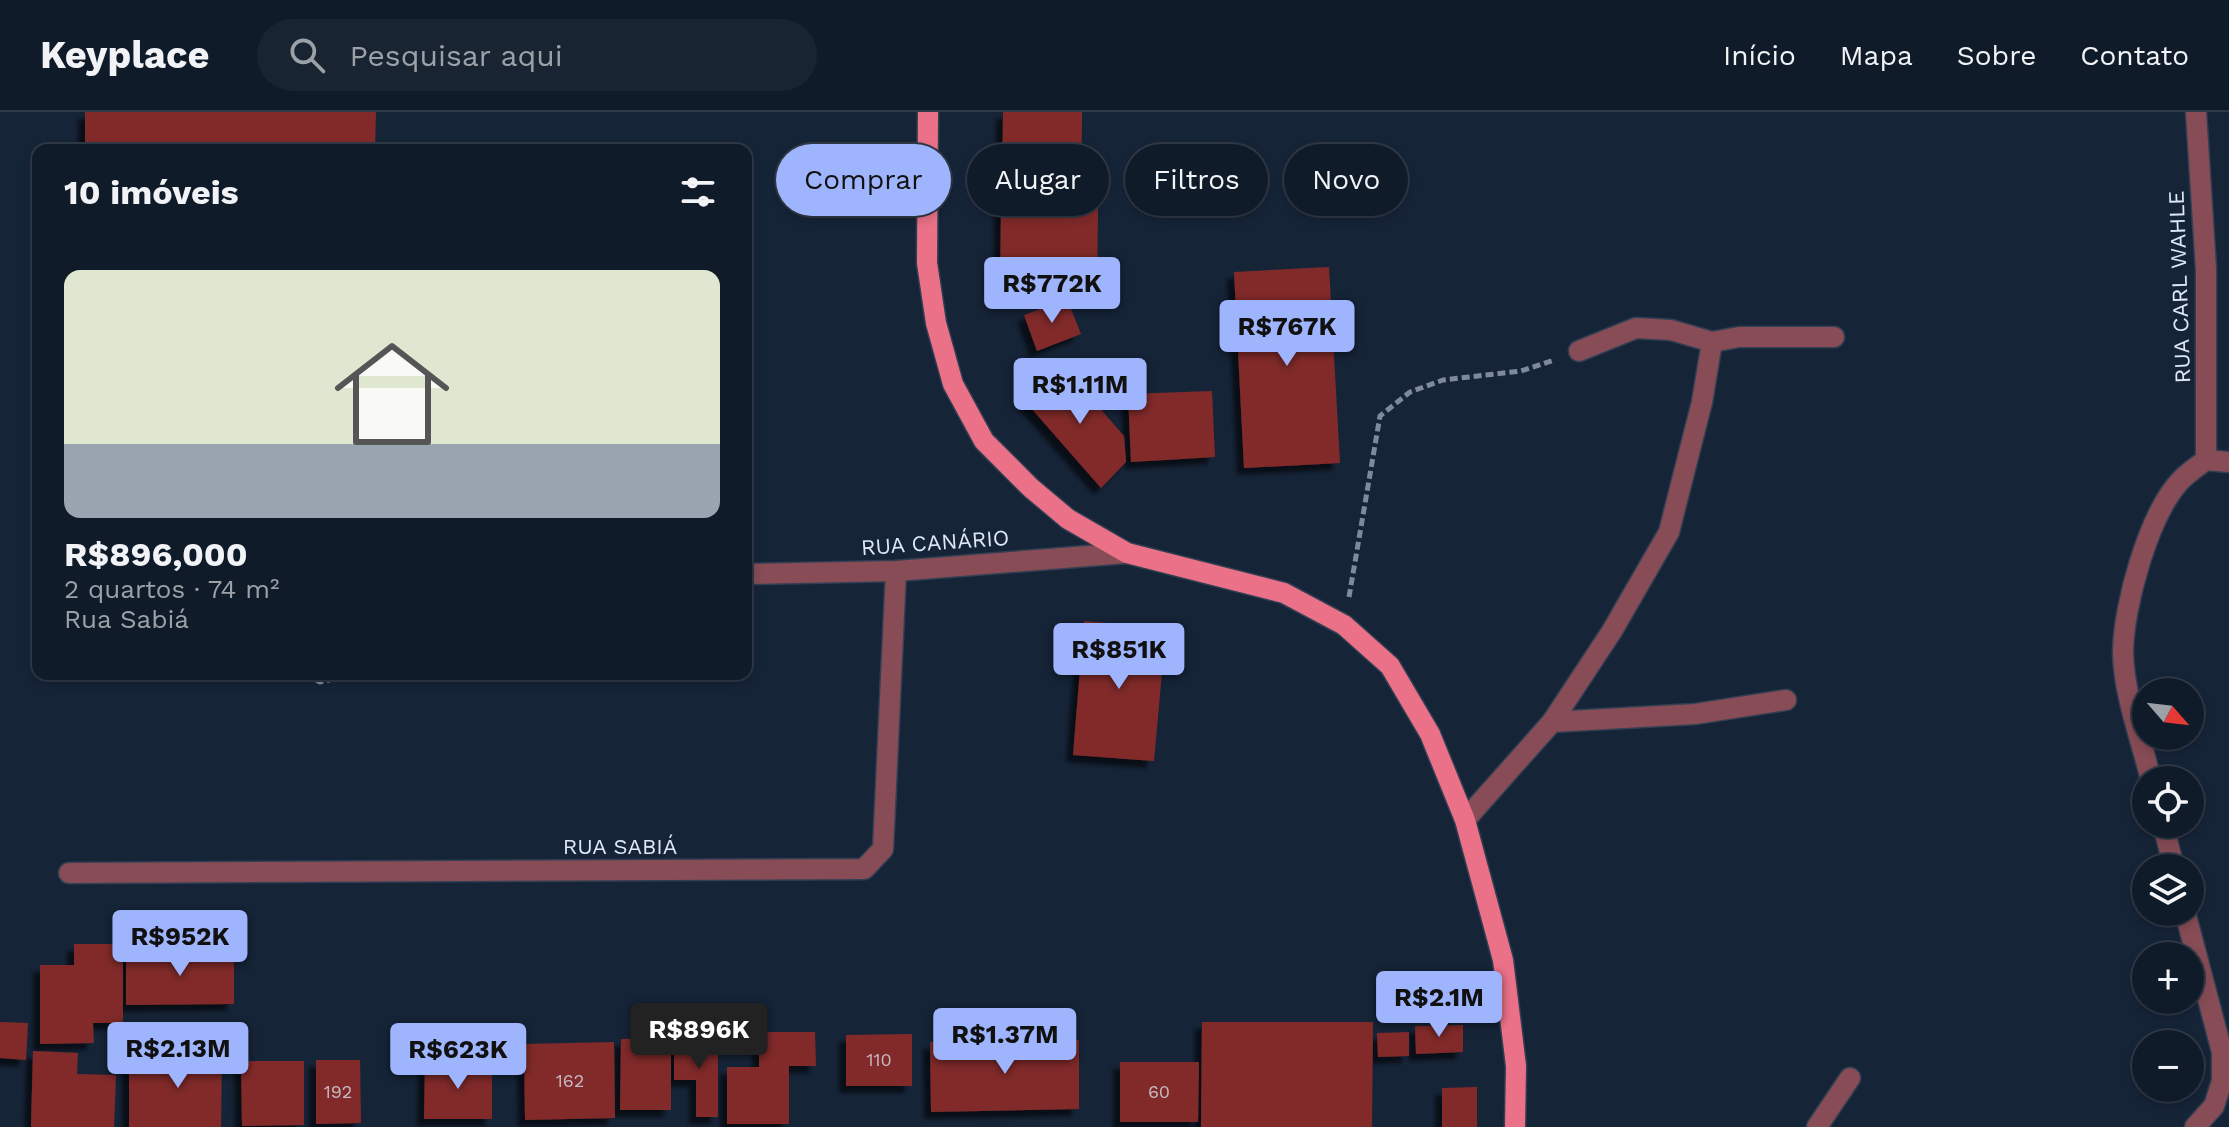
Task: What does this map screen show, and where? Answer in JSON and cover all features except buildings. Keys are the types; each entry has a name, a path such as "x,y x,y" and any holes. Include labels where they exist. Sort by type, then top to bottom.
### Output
{"main road":[{"path":"928,112 927,263 936,323 953,384 984,441 1031,488 1068,519 1127,553 1284,593 1344,625 1390,666 1430,734 1465,820 1503,960 1516,1066 1515,1127"}],"street":[{"name":"RUA CARL WAHLE","path":"2196,112 2206,269 2206,460"},
{"path":"1579,351 1636,328 1671,330 1712,342 1739,337 1834,337"},
{"path":"1465,820 1552,722 1612,631 1669,532 1702,402 1712,342"},
{"path":"2147,766 2127,685 2123,651 2132,594 2145,542 2162,507 2181,480 2206,460 2229,462"},
{"name":"RUA CANÁRIO","path":"752,574 896,571 1127,553"},
{"name":"RUA SABIÁ","path":"69,873 864,869 883,849 896,571"},
{"path":"1552,722 1695,714 1786,700"},
{"path":"2189,926 2222,1052 2222,1081 2214,1106 2195,1127"},
{"path":"1817,1127 1850,1078"}],"path":[{"path":"1344,625 1380,416 1410,392 1443,380 1521,371 1579,351"}]}
